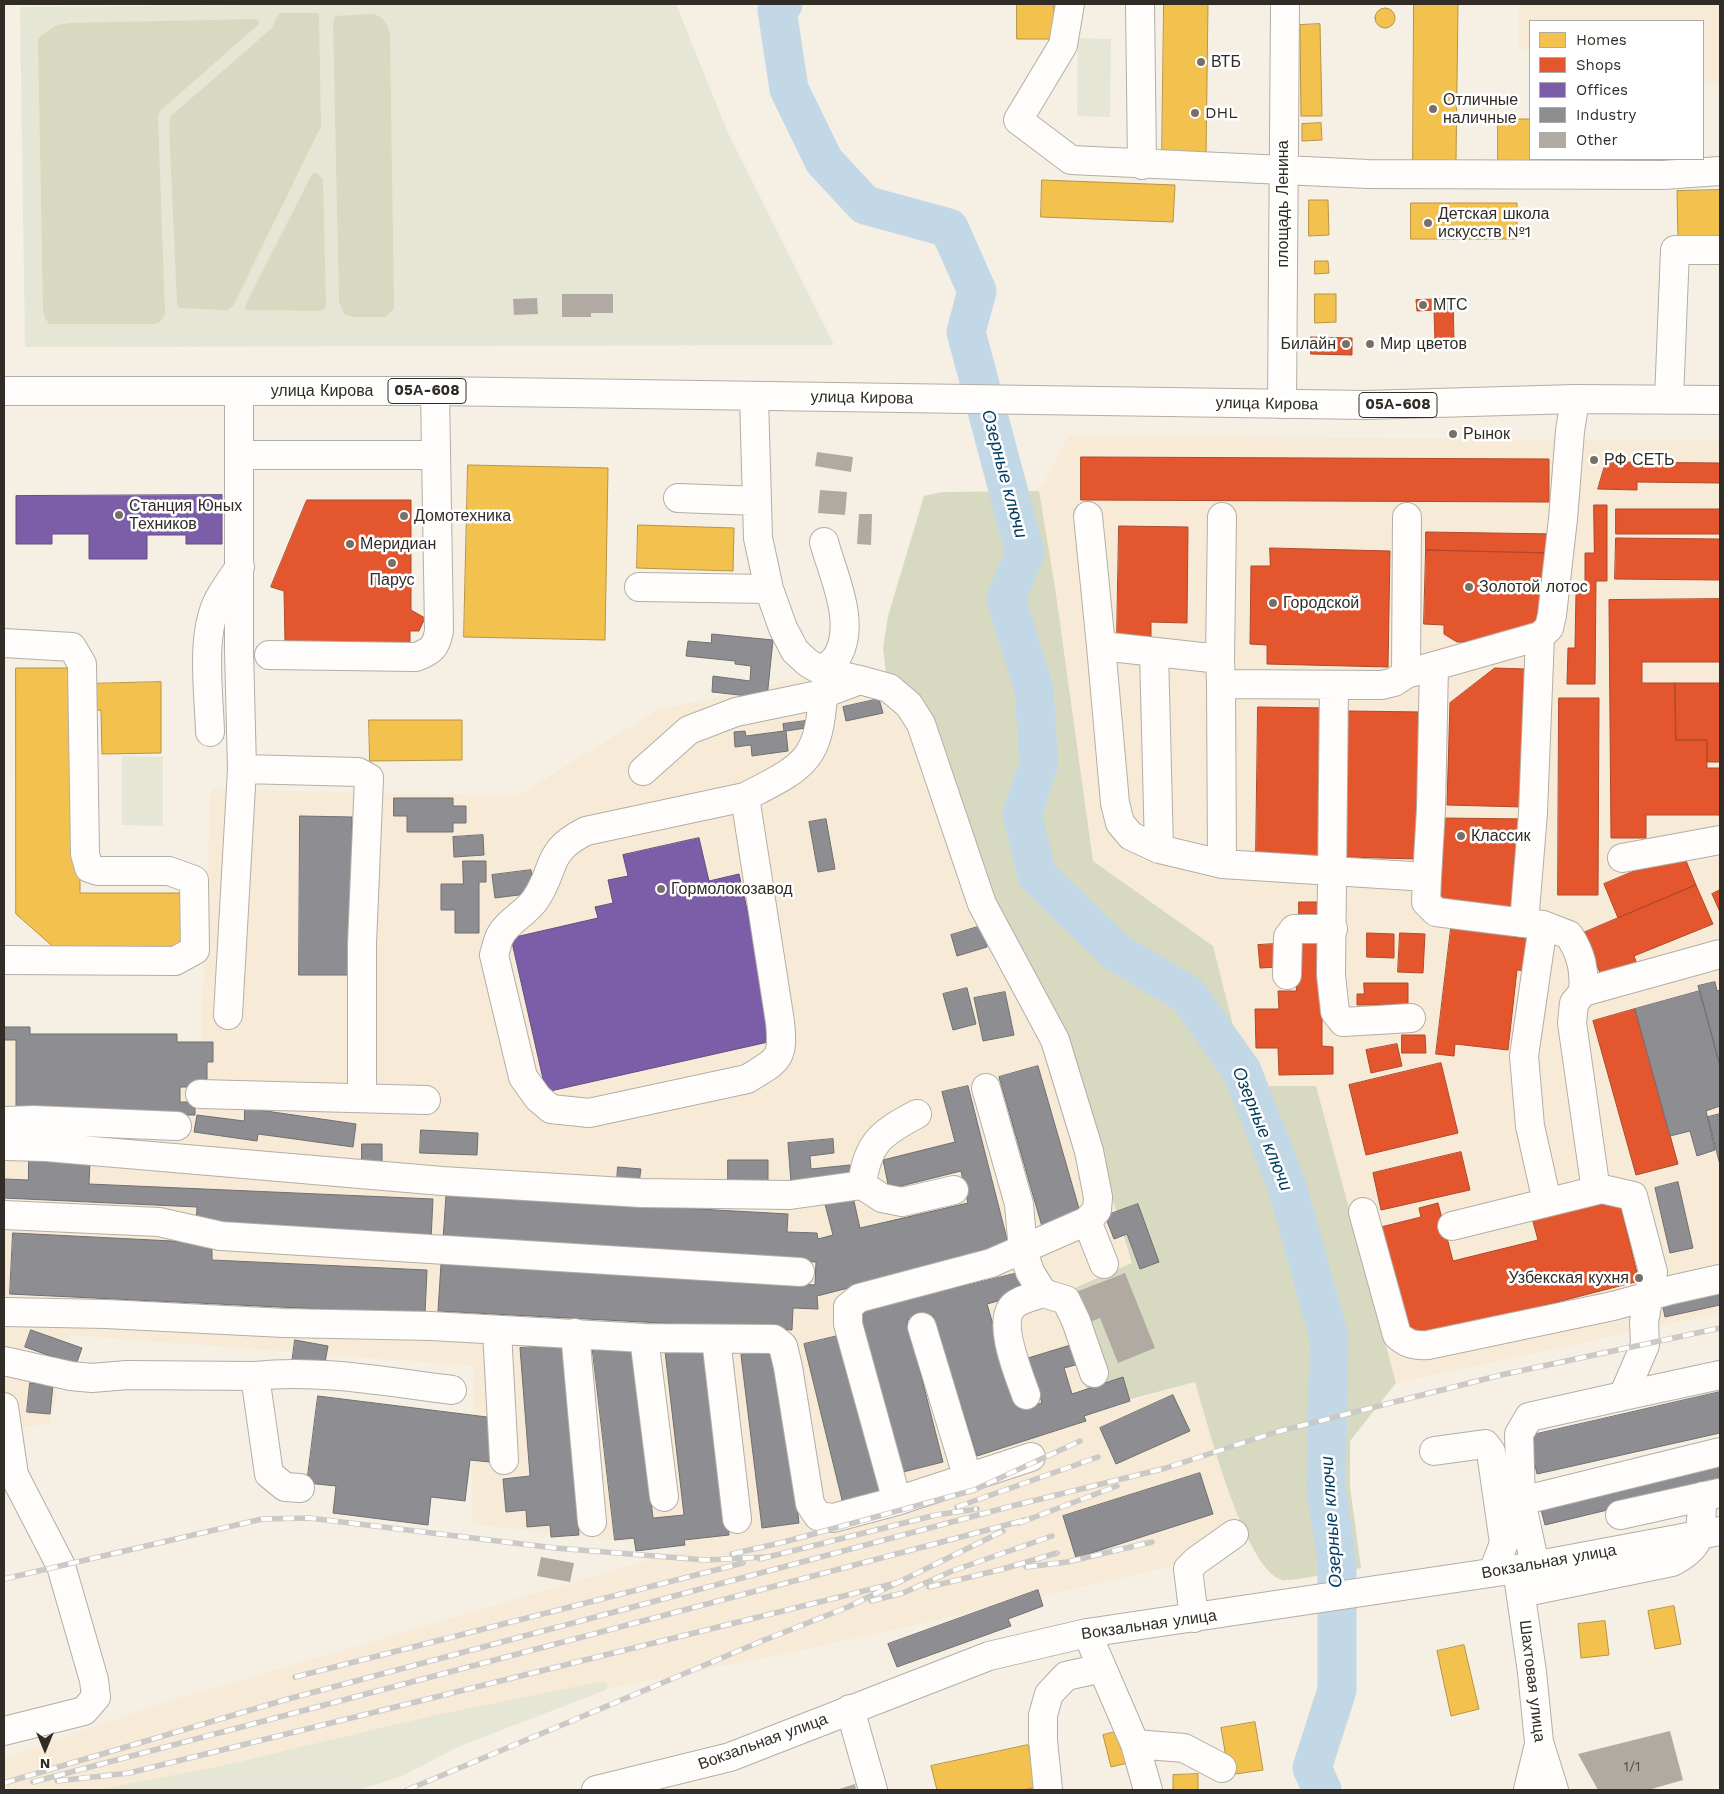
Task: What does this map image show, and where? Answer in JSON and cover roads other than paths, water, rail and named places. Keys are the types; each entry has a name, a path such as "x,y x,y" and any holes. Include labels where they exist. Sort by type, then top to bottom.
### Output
{"main road":[{"path":"1070,4 1063,45 1018,120 1071,160 1283,172 1663,175 1720,171"},
{"path":"1140,4 1142,165"},
{"name":"площадь Ленина","path":"1282,404 1285,4"},
{"path":"1669,399 1674,250 1720,250"},
{"name":"улица Кирова","path":"4,390 435,391 1386,405 1575,399 1720,400"},
{"path":"228,1015 242,770 239,650 239,391"},
{"path":"269,655 416,657 434,649 439,630 435,391"},
{"path":"754,397 758,538 769,588 783,628 795,651 808,663 823,682"},
{"path":"1101,646 1154,652 1221,672 1334,686 1382,685 1394,682 1406,674 1540,636 1549,628 1552,615 1563,519 1570,431 1575,399"},
{"path":"240,455 435,455"},
{"path":"678,498 757,501"},
{"path":"1088,516 1115,803 1120,823 1131,836 1159,849 1222,864 1426,877"},
{"path":"1222,517 1222,864"},
{"path":"1406,674 1407,518"},
{"path":"745,797 780,1022 782,1042 780,1055 770,1065 747,1079 589,1112 551,1109 538,1098 523,1077 494,955 500,936 537,898 557,853 568,840 586,831 745,797 789,774 805,761 815,743 823,682 838,655 845,624 824,542"},
{"path":"210,732 208,646 210,622 218,600 240,567"},
{"path":"639,587 769,588"},
{"path":"1540,636 1533,813 1534,924 1524,1056 1530,1126 1547,1202"},
{"path":"4,643 72,647 79,656 82,664 85,854 89,868 98,871 169,871 194,880 195,950 175,961 4,960"},
{"path":"1154,652 1159,849"},
{"path":"1434,666 1431,809 1426,902 1436,912 1534,924 1569,935 1576,945 1585,973 1583,992 1574,1003 1572,1023 1595,1184 1602,1189 1633,1196 1652,1272 1650,1297 1644,1322 1645,1345 1623,1396"},
{"path":"643,771 689,730 823,682 860,680 889,688 909,705 921,724 982,904 1056,1040 1089,1151 1098,1197 1097,1210 1087,1221 1023,1251 991,1263 858,1298 848,1307 848,1324 897,1501"},
{"path":"1334,686 1333,929 1331,975 1335,1012 1343,1022 1411,1018"},
{"path":"242,770 358,772 369,778 362,944 362,1098"},
{"path":"1622,858 1720,840"},
{"path":"1287,975 1288,937 1294,929 1333,929"},
{"path":"1583,992 1720,954"},
{"path":"986,1088 1019,1204 1023,1251 1030,1272 1043,1293"},
{"path":"200,1094 426,1100"},
{"path":"862,1185 865,1162 875,1144 890,1128 917,1114"},
{"path":"4,1121 34,1120 177,1126"},
{"path":"4,1146 46,1147 442,1181 641,1193 790,1195 862,1185 882,1198 902,1202 954,1190"},
{"path":"1452,1226 1602,1189"},
{"path":"1363,1212 1397,1335 1405,1343 1428,1345 1650,1297 1720,1279"},
{"path":"4,1215 159,1222 221,1236 800,1272"},
{"path":"1087,1221 1104,1264"},
{"path":"1026,1395 1010,1345 1006,1319 1014,1305 1043,1293 1066,1300 1076,1321 1094,1373"},
{"path":"4,1312 106,1314 284,1323 431,1326 644,1338 774,1339 783,1346 810,1504 818,1516 833,1518 897,1501 1031,1458"},
{"path":"922,1327 968,1479"},
{"path":"497,1331 504,1460"},
{"path":"575,1333 592,1522"},
{"path":"644,1338 664,1497"},
{"path":"716,1339 737,1519"},
{"path":"4,1360 71,1376 92,1378 126,1374 255,1376 290,1372 452,1390"},
{"name":"Шахтовая улица","path":"1554,1790 1539,1742 1516,1575 1521,1501 1519,1434 1530,1417 1720,1375"},
{"path":"255,1376 269,1474 285,1486 300,1488"},
{"path":"4,1408 9,1478 61,1566 94,1680 96,1697 84,1711 4,1731"},
{"path":"1434,1451 1485,1444 1492,1452 1504,1542 1516,1575"},
{"path":"1521,1501 1720,1452"},
{"path":"1620,1515 1712,1494 1710,1533"},
{"name":"Вокзальная улица","path":"596,1790 730,1758 850,1709 989,1656 1087,1633 1374,1590 1516,1575 1710,1533"},
{"path":"1194,1618 1188,1569 1196,1561 1234,1534"},
{"path":"1087,1633 1135,1744 1148,1790"},
{"path":"1048,1790 1043,1723 1049,1694 1066,1676 1102,1668"},
{"path":"850,1709 873,1790"},
{"path":"1528,1790 1539,1742"},
{"path":"1135,1744 1184,1748 1222,1768"}],"waterway":[{"name":"Озерные ключи","path":"783,4 777,10 789,89 824,161 865,205 949,228 977,291 966,332 1025,553 1006,598 1034,690 1039,763 1022,814 1037,875 1115,951 1188,995 1242,1071 1287,1186 1329,1337 1326,1488 1337,1561 1337,1690 1312,1768 1322,1790"}],"railway":[{"path":"4,1783 288,1699 1008,1507 1166,1468 1276,1432 1501,1375 1720,1328"},
{"path":"732,1554 784,1542 974,1490 1080,1441"},
{"path":"957,1507 1098,1457"},
{"path":"1019,1523 1117,1486"},
{"path":"760,1559 936,1515 977,1509"},
{"path":"4,1579 262,1519 309,1518 555,1548 705,1560 766,1557"},
{"path":"33,1782 1025,1520"},
{"path":"407,1790 762,1641 848,1607 1003,1531"},
{"path":"871,1601 903,1593 952,1571 1052,1536"},
{"path":"1026,1567 1067,1562 1152,1542"},
{"path":"929,1587 1003,1569 1057,1553"},
{"path":"295,1677 743,1563"},
{"path":"57,1781 129,1773 900,1582"}],"place":[{"name":"ВТБ","path":"1201,62"},
{"name":"Отличные наличные","path":"1433,109"},
{"name":"DHL","path":"1195,113"},
{"name":"Детская школа искусств №1","path":"1428,223"},
{"name":"МТС","path":"1423,305"},
{"name":"Билайн","path":"1346,344"},
{"name":"Мир цветов","path":"1370,344"},
{"name":"Рынок","path":"1453,434"},
{"name":"РФ СЕТЬ","path":"1594,460"},
{"name":"Станция Юных Техников","path":"119,515"},
{"name":"Домотехника","path":"404,516"},
{"name":"Меридиан","path":"350,544"},
{"name":"Парус","path":"392,563"},
{"name":"Золотой лотос","path":"1469,587"},
{"name":"Городской","path":"1273,603"},
{"name":"Классик","path":"1461,836"},
{"name":"Гормолокозавод","path":"661,889"},
{"name":"Узбекская кухня","path":"1639,1278"}]}
